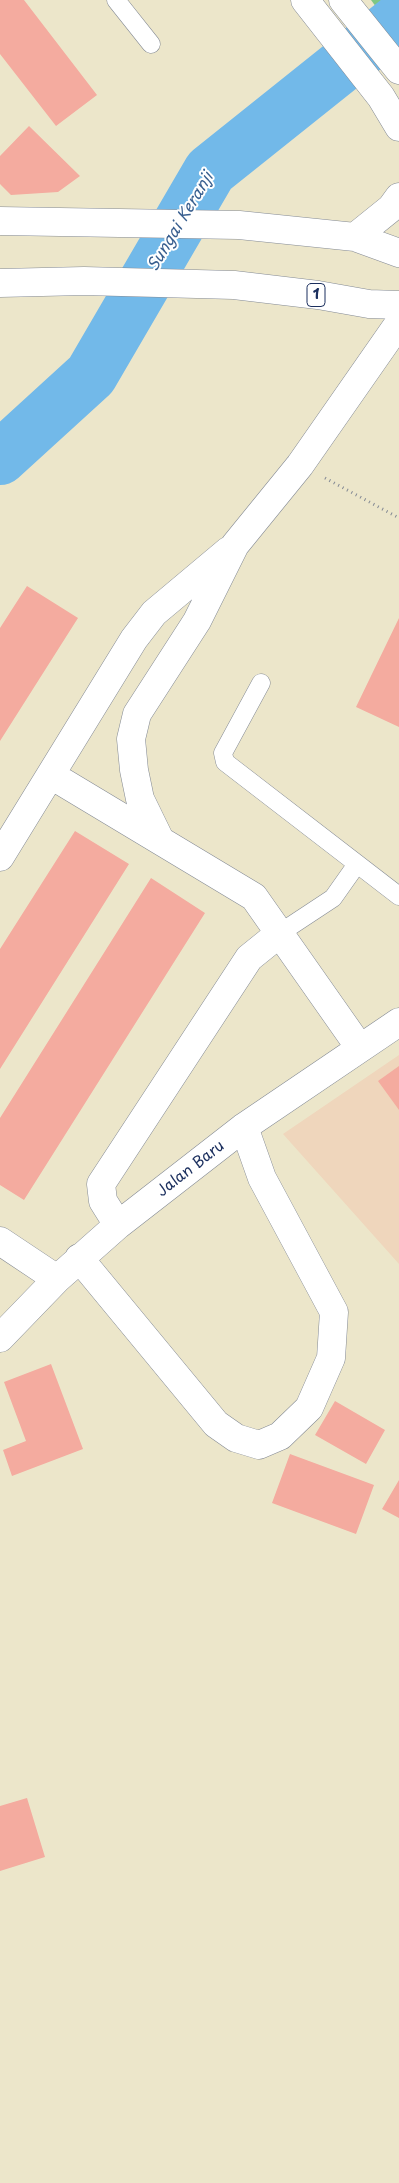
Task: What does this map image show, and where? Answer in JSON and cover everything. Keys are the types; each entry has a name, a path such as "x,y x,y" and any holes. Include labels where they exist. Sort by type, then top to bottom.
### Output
{"main road":[{"path":"305,0 381,97 399,127"},
{"path":"344,1 399,70"},
{"path":"355,237 391,208 399,197"},
{"path":"0,221 239,225 355,237 399,253"},
{"name":"1","path":"0,283 84,281 234,285 318,295 369,304 399,305"},
{"path":"0,857 134,639 154,613 235,545 300,465 399,323"},
{"path":"160,840 140,799 134,770 131,739 137,714 197,621 235,545"},
{"path":"51,775 254,897 360,1048"},
{"path":"118,1225 103,1201 101,1184 249,958 280,933"},
{"name":"Jalan Baru","path":"0,1338 57,1278 118,1225 244,1127 399,1022"},
{"path":"79,1258 216,1424 236,1438 259,1445 280,1436 309,1408 331,1358 334,1312 262,1178 244,1127"},
{"path":"0,1241 57,1278"}],"lane":[{"path":"116,0 150,44"},
{"path":"261,683 223,753 225,762 399,896"},
{"path":"280,933 333,898 358,864"}],"path":[{"path":"300,465 399,518"}],"shaded area":[{"path":"399,1055 399,1264 283,1134"}],"green space":[{"path":"371,0 399,0 399,35 385,19"}],"building":[{"path":"0,0 24,0 97,95 56,126 0,54"},
{"path":"29,126 80,176 58,192 11,195 0,184 0,156"},
{"path":"27,586 78,618 0,741 0,628"},
{"path":"399,618 399,727 356,707"},
{"path":"75,831 129,864 0,1069 0,949"},
{"path":"151,878 205,913 24,1200 0,1185 0,1118"},
{"path":"399,1066 399,1110 378,1081"},
{"path":"51,1364 83,1449 12,1476 3,1450 26,1441 4,1382"},
{"path":"335,1401 385,1430 366,1464 315,1435"},
{"path":"290,1454 374,1485 356,1534 272,1503"},
{"path":"399,1480 399,1518 382,1509"},
{"path":"27,1798 45,1857 0,1871 0,1806"}],"waterway":[{"name":"Sungai Keranji","path":"0,458 91,375 210,171 399,20"}]}
